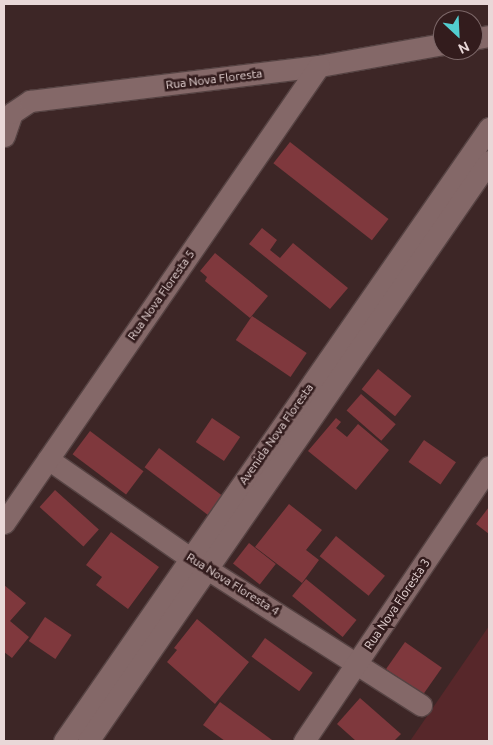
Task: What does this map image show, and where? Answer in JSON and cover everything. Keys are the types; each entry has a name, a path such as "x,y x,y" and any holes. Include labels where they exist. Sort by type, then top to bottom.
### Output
{"street":[{"name":"Rua Nova Floresta","path":"4,136 12,113 30,101 318,66 433,46"},
{"name":"Rua Nova Floresta 5","path":"4,523 318,66"},
{"name":"Avenida Nova Floresta","path":"88,741 198,563 489,130"},
{"name":"Avenida Nova Floresta","path":"64,741 198,563 489,161"},
{"name":"Rua Nova Floresta 4","path":"48,459 198,563 358,662 421,705"},
{"name":"Rua Nova Floresta 3","path":"304,741 489,467"}],"shaded area":[{"path":"489,626 489,741 410,741"}],"building":[{"path":"290,142 389,219 372,240 273,163"},
{"path":"262,228 277,240 270,250 280,258 293,243 348,288 330,309 249,244"},
{"path":"215,253 268,296 250,318 205,281 207,277 200,271"},
{"path":"252,316 307,353 290,377 236,340"},
{"path":"378,369 411,396 395,416 362,389"},
{"path":"361,394 396,424 381,441 347,411"},
{"path":"212,418 240,437 224,461 196,442"},
{"path":"336,418 341,422 336,428 347,437 358,424 389,450 356,490 308,451"},
{"path":"90,431 144,471 126,494 73,454"},
{"path":"424,440 456,462 440,484 409,462"},
{"path":"159,448 224,497 209,516 145,467"},
{"path":"55,490 99,529 83,547 40,507"},
{"path":"289,504 322,530 306,550 319,560 302,583 255,547"},
{"path":"489,507 489,534 476,524"},
{"path":"111,532 159,567 128,609 96,585 102,577 86,565"},
{"path":"336,536 385,576 369,596 320,556"},
{"path":"249,543 276,564 260,584 233,563"},
{"path":"306,579 357,620 343,637 292,596"},
{"path":"4,585 26,603 10,621 29,637 12,658 4,652"},
{"path":"45,617 72,635 55,659 29,641"},
{"path":"197,619 249,662 215,704 167,662 177,650 174,648"},
{"path":"265,638 313,673 299,691 251,657"},
{"path":"405,642 442,668 423,695 386,669"},
{"path":"360,698 401,734 394,741 356,741 337,724"},
{"path":"220,702 272,740 225,741 203,725"}]}
